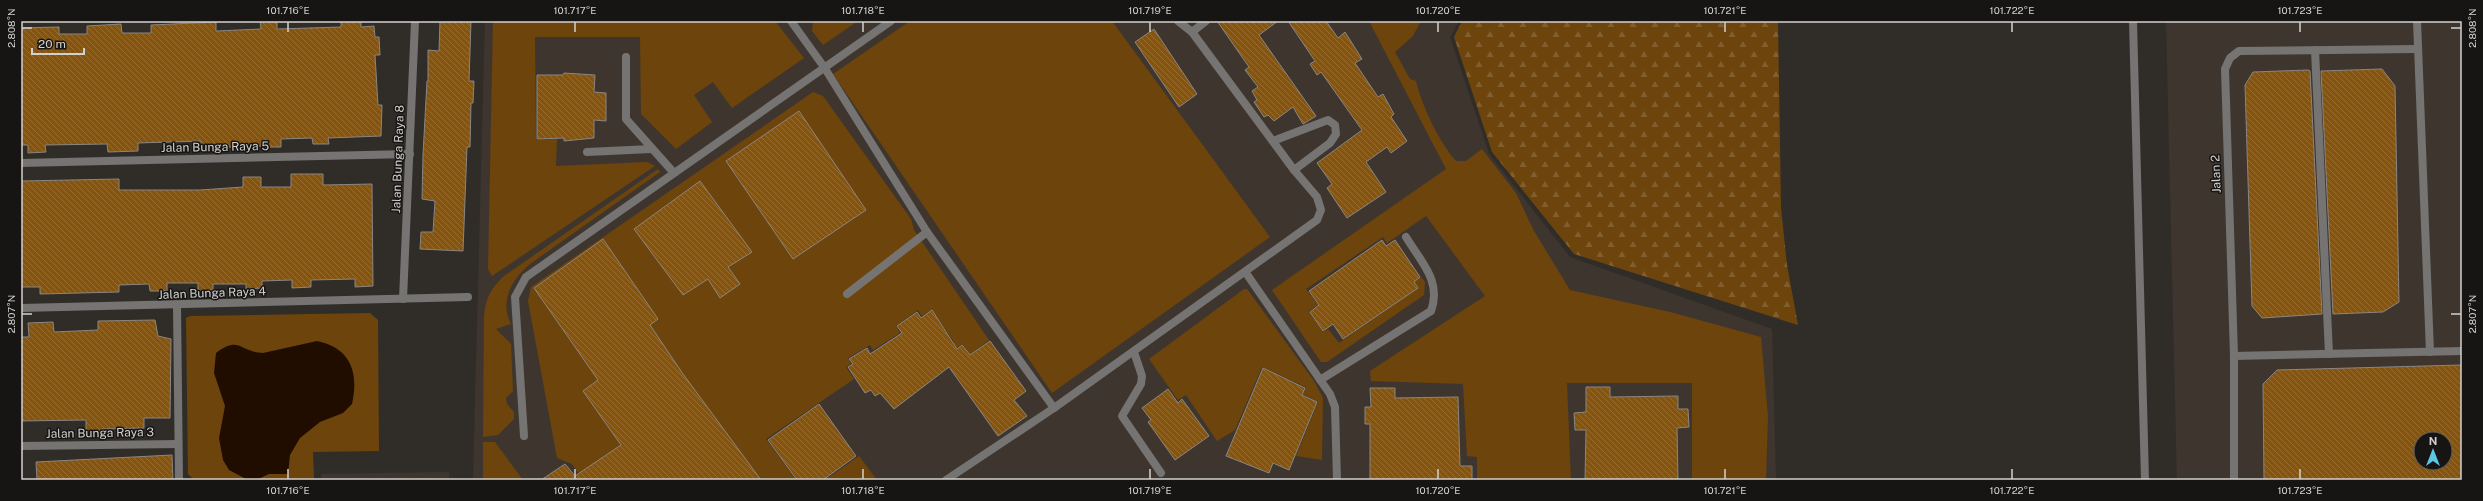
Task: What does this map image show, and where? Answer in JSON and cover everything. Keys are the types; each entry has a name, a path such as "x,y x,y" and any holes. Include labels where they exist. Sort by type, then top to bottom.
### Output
{"street":[{"name":"Jalan Bunga Raya 8","path":"403,299 415,21"},
{"path":"524,436 515,297 526,278 824,67 892,21"},
{"path":"946,480 1054,408 1134,352 1246,273 1317,220 1321,210 1317,197 1294,170 1192,32 1178,21"},
{"path":"1192,32 1206,21"},
{"path":"2133,21 2145,480"},
{"path":"2417,21 2430,352"},
{"path":"795,22 927,232 1054,408"},
{"name":"Jalan 2","path":"2234,480 2234,356 2225,69 2230,58 2239,51 2418,49"},
{"path":"2315,50 2329,354"},
{"path":"626,57 626,119 651,149 674,173"},
{"path":"1273,141 1328,120 1335,125 1336,134 1330,143 1294,170"},
{"path":"587,152 651,149"},
{"name":"Jalan Bunga Raya 5","path":"21,163 410,154"},
{"path":"847,294 927,232"},
{"path":"1320,380 1431,312 1436,299 1434,281 1406,237"},
{"path":"1246,273 1330,394 1335,407 1336,480"},
{"name":"Jalan Bunga Raya 4","path":"21,308 177,306 468,298"},
{"path":"177,306 179,480"},
{"path":"2234,356 2462,351"},
{"path":"1134,352 1142,376 1141,384 1122,416 1161,473"},
{"name":"Jalan Bunga Raya 3","path":"21,446 178,444"}],"shaded area":[{"path":"485,21 1459,21 1450,37 1489,154 1570,257 1772,329 1776,480 473,480"},
{"path":"2166,21 2462,21 2462,480 2177,480"},
{"path":"317,341 329,344 338,349 350,364 354,382 352,404 343,413 320,422 300,438 290,455 288,474 269,474 256,480 248,480 229,470 223,460 219,438 225,406 214,373 216,353 230,345 240,346 255,352 263,353"},
{"path":"449,472 449,480 321,480 321,474"}],"green space":[{"path":"493,21 775,21 804,58 732,108 713,82 694,95 712,122 676,149 641,114 640,37 535,37 536,140 557,139 556,166 647,162 655,166 492,276 488,269"},
{"path":"813,21 858,21 823,45 812,31"},
{"path":"910,21 1112,21 1270,237 1052,393 833,74"},
{"path":"1369,21 1421,21 1413,36 1395,52 1410,79 1416,81 1437,134 1456,161 1466,161 1482,149 1516,193 1534,231 1570,290 1670,312 1761,337 1768,417 1766,480 1692,480 1692,383 1567,383 1571,480 1477,480 1477,457 1467,456 1463,384 1371,381 1370,371 1485,296 1426,216 1387,243 1383,237 1306,289 1318,305 1309,311 1323,332 1328,329 1339,343 1418,288 1414,282 1421,277 1425,282 1424,295 1327,362 1321,362 1272,290 1446,169"},
{"path":"1462,21 1778,21 1781,208 1787,265 1798,325 1574,254 1492,152 1454,37"},
{"path":"813,92 823,96 911,219 914,230 989,340 970,355 962,344 947,355 943,349 954,342 932,310 922,316 918,310 896,326 900,333 873,350 870,345 848,358 851,364 846,367 854,379 766,439 796,480 583,480 572,464 557,458 528,301 531,287"},
{"path":"658,169 660,172 530,264 518,276 509,291 507,299 506,307 511,324 496,329 511,344 513,391 506,398 507,404 514,412 514,419 498,435 483,437 484,317 487,299 492,290 504,276"},
{"path":"1244,289 1247,289 1314,381 1323,398 1322,460 1296,456 1318,402 1303,394 1306,387 1262,367 1235,430 1217,441 1186,395 1178,400 1149,359"},
{"path":"370,313 378,320 379,451 313,452 314,480 194,480 188,474 186,318 190,316"},
{"path":"483,442 495,442 523,480 483,480"},
{"path":"859,456 877,480 825,480"}],"building":[{"path":"260,21 277,21 277,29 341,27 341,21 361,21 361,27 374,26 375,37 379,37 380,55 375,55 378,105 382,105 381,136 328,138 329,144 313,144 312,138 281,139 281,147 201,148 201,141 138,143 138,151 108,152 107,144 45,145 46,152 28,153 28,145 21,145 21,28 59,27 59,34 87,34 87,26 121,24 122,33 151,33 151,25 216,22 216,31 261,29"},
{"path":"440,21 471,21 469,81 474,81 473,103 471,103 470,147 467,147 463,251 420,249 421,232 433,232 435,201 422,199 423,155 428,81 428,50 439,51"},
{"path":"1217,21 1278,21 1259,35 1316,116 1303,124 1293,107 1274,121 1268,115 1264,117 1254,102 1257,100 1252,91 1258,87 1245,70 1249,67"},
{"path":"1288,21 1326,21 1338,38 1345,32 1362,59 1355,63 1378,97 1383,94 1394,114 1391,117 1407,141 1391,153 1387,147 1366,162 1386,192 1347,218 1327,188 1332,184 1317,163 1362,130 1321,72 1317,75 1310,64 1315,61"},
{"path":"1154,29 1197,94 1179,107 1135,42"},
{"path":"2382,69 2395,86 2399,302 2383,312 2333,314 2321,71"},
{"path":"2310,71 2322,314 2262,318 2252,306 2245,85 2253,72"},
{"path":"564,73 595,75 594,92 606,93 606,121 594,120 594,138 564,141 564,138 537,139 537,75 563,75"},
{"path":"799,111 866,210 793,259 726,161"},
{"path":"291,174 323,174 323,185 372,184 373,286 355,287 355,279 311,280 311,287 292,288 292,280 262,281 262,288 246,289 246,284 213,284 213,290 198,291 198,283 167,283 167,291 150,291 149,284 119,285 119,292 40,294 40,287 21,287 22,181 119,179 119,190 200,190 243,187 243,177 261,177 261,187 291,187"},
{"path":"700,181 752,252 728,267 740,284 720,298 708,279 683,295 634,229"},
{"path":"603,239 658,319 650,325 683,374 761,480 541,480 565,464 575,476 621,445 583,391 598,380 534,288"},
{"path":"1382,240 1386,246 1395,240 1420,277 1414,282 1418,288 1343,339 1333,324 1323,331 1310,312 1319,305 1309,291"},
{"path":"932,310 957,349 962,345 970,355 990,341 1026,391 1014,400 1027,416 998,436 949,367 894,409 880,393 875,396 871,390 865,393 848,367 853,364 849,359 867,348 870,354 902,333 897,326 917,312 921,318"},
{"path":"155,320 158,336 171,339 170,418 144,418 144,428 102,429 102,431 86,432 86,420 21,421 21,337 29,337 28,323 53,322 54,332 98,330 98,321"},
{"path":"2462,365 2462,480 2264,480 2263,384 2277,370"},
{"path":"1263,368 1305,388 1302,395 1317,402 1289,470 1273,463 1269,473 1226,456"},
{"path":"1586,387 1610,387 1610,397 1678,396 1678,409 1688,409 1689,427 1677,428 1678,480 1585,480 1586,430 1575,430 1574,413 1586,412"},
{"path":"1370,388 1395,388 1395,398 1458,397 1460,466 1472,466 1472,480 1370,480 1370,424 1365,424 1365,407 1371,407"},
{"path":"1168,389 1178,403 1182,399 1209,436 1175,460 1148,422 1151,420 1142,408"},
{"path":"819,404 856,456 823,480 797,480 768,440"},
{"path":"172,455 173,480 37,480 36,462"}]}
